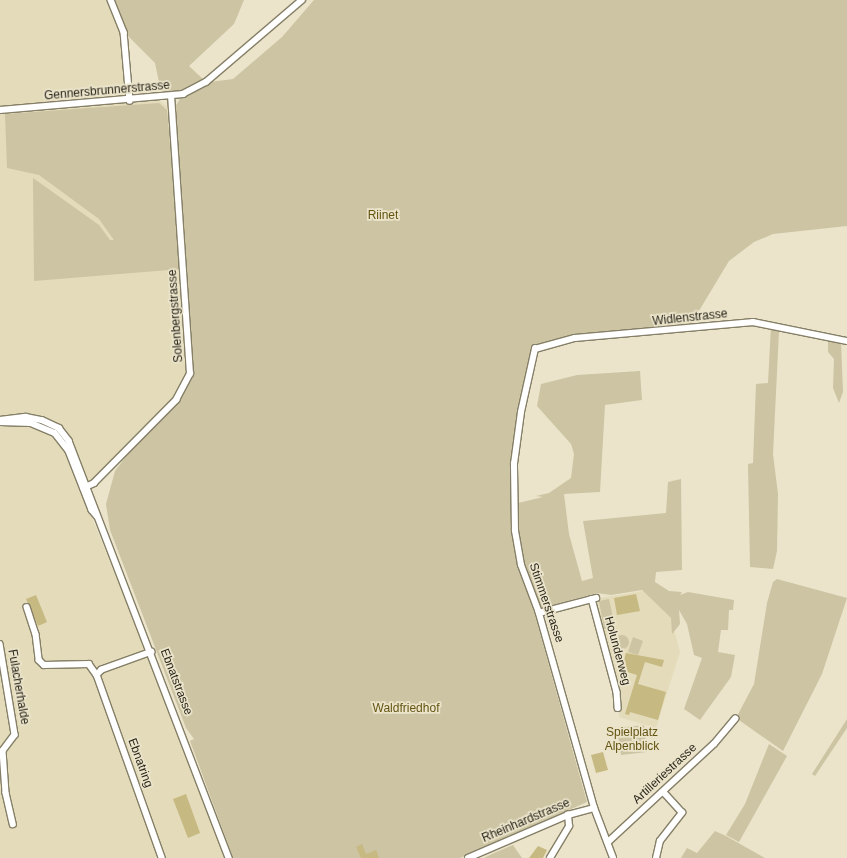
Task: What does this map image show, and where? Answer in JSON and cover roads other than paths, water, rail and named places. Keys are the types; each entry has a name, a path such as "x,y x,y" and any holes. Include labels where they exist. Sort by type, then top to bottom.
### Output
{"street":[{"path":"111,0 124,32 130,101"},
{"name":"Gennersbrunnerstrasse","path":"0,110 171,97 206,82 302,0"},
{"name":"Solenbergstrasse","path":"86,488 176,400 190,374 171,97"},
{"name":"Widlenstrasse","path":"535,349 575,338 753,322 847,341"},
{"name":"Stimmerstrasse","path":"535,349 520,412 514,504 520,565 539,613 594,808 613,858"},
{"name":"Ebnatstrasse","path":"0,421 26,417 42,420 59,428 71,445 86,488 152,652 229,858"},
{"name":"Holunderweg","path":"539,613 594,598 617,692 618,708"},
{"name":"Ebnatring","path":"27,608 36,634 39,660 44,665 84,663 93,667 162,858"},
{"name":"Fulacherhalde","path":"0,644 15,735 3,751 6,793 13,824"},
{"path":"97,675 102,670 152,652"},
{"name":"Artilleriestrasse","path":"608,842 714,744 735,719"},
{"path":"656,858 660,841 682,813 663,792"},
{"name":"Rheinhardstrasse","path":"468,858 568,815 594,808"},
{"path":"550,858 569,826 568,815"}],"park label":[{"name":"Riinet","path":"383,216"},
{"name":"Waldfriedhof","path":"406,709"},
{"name":"Spielplatz Alpenblick","path":"632,740"}]}
